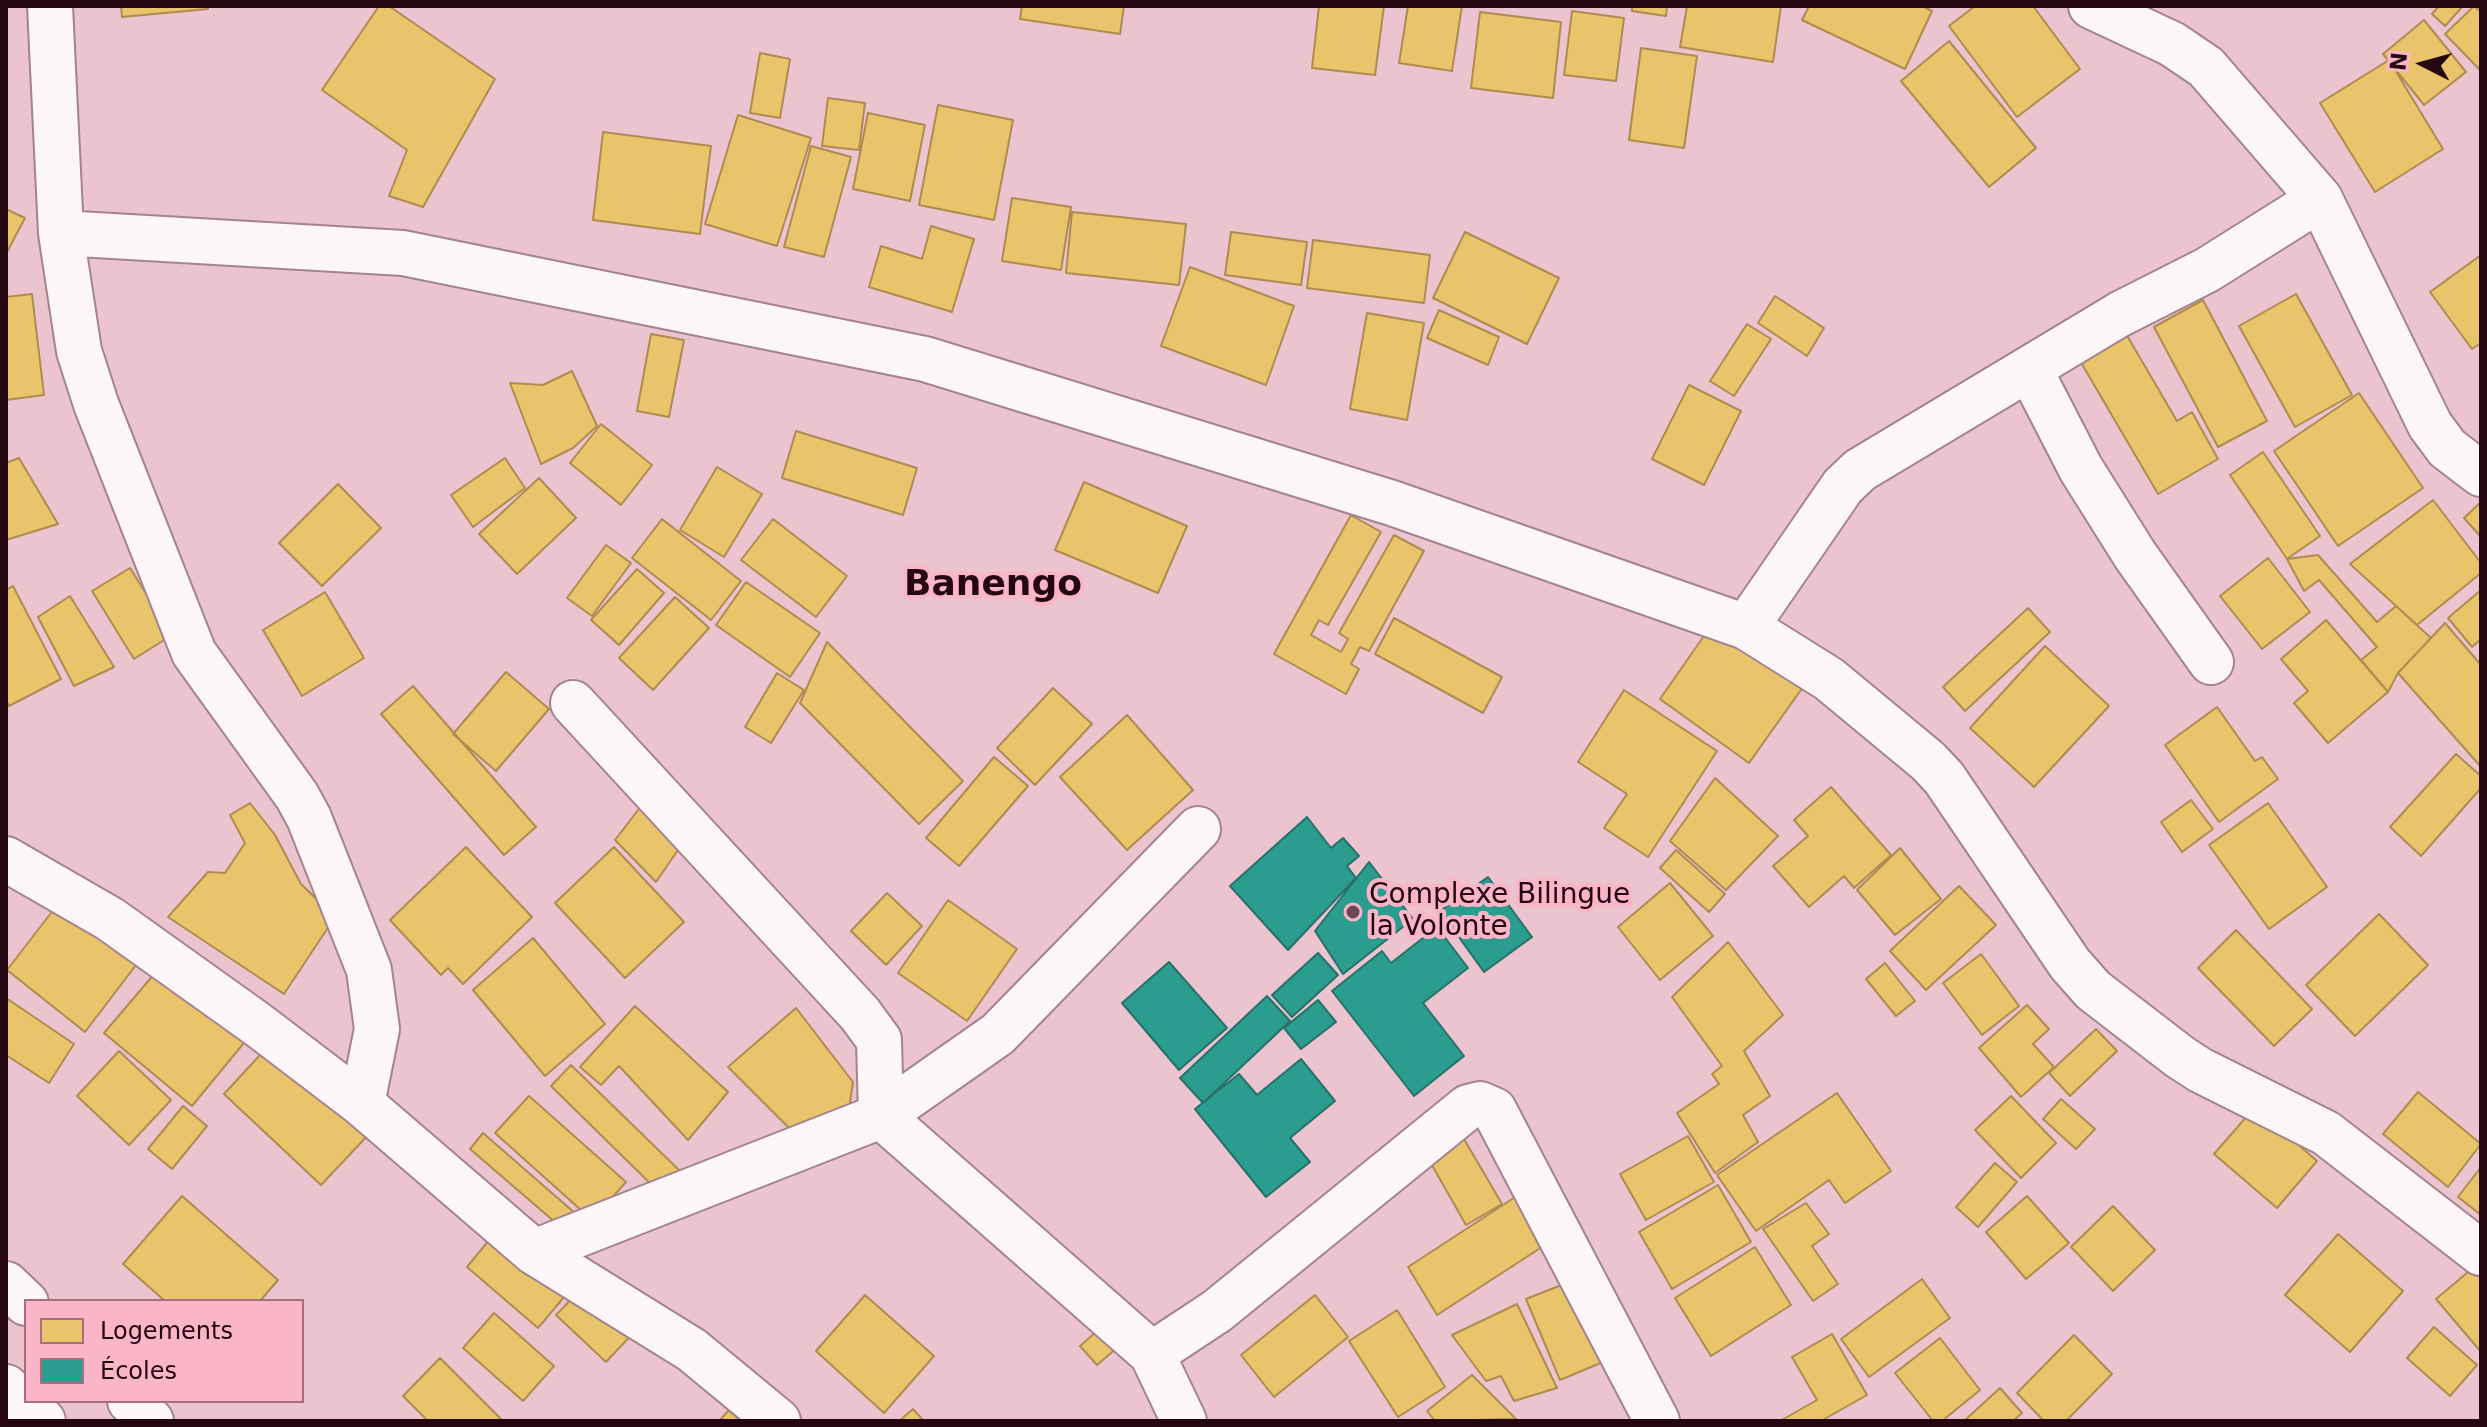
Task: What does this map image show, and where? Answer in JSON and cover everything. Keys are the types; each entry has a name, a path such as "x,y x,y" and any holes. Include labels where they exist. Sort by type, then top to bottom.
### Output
{"street":[{"path":"50,6 61,233 79,351 96,404 194,653 297,796 309,818 369,970 377,1029 362,1104"},
{"path":"2091,6 2172,44 2206,67 2320,199 2430,425 2447,448 2481,474"},
{"path":"1746,627 1843,486 1860,470 2120,314 2207,270 2320,199"},
{"path":"61,233 403,253 925,359 1392,503 1746,627 1829,679 1928,761 1944,778 2070,964 2093,990 2200,1070 2326,1133 2481,1253"},
{"path":"2030,370 2081,469 2135,555 2211,662"},
{"path":"573,703 860,1014 879,1040 881,1116 1152,1354 1184,1421"},
{"path":"534,1252 881,1116 998,1034 1198,829"},
{"path":"6,859 110,919 257,1024 362,1104 534,1252 692,1350 778,1421"},
{"path":"1152,1354 1217,1311 1468,1107 1480,1104 1494,1110 1657,1421"},
{"path":"6,1284 24,1301"},
{"path":"6,1387 43,1421"},
{"path":"132,1403 151,1421"}],"building: Logements":[{"path":"121,6 208,6 208,9 122,17"},
{"path":"379,6 389,6 495,79 423,207 389,196 407,150 322,90"},
{"path":"1022,6 1124,6 1120,34 1020,19"},
{"path":"1319,6 1384,6 1375,75 1312,68"},
{"path":"1408,6 1462,6 1452,71 1399,63"},
{"path":"1632,6 1667,6 1666,16 1632,11"},
{"path":"1687,6 1781,6 1773,62 1680,47"},
{"path":"1809,6 1922,6 1932,11 1905,69 1802,20"},
{"path":"1975,6 2033,6 2080,69 2017,117 1949,26"},
{"path":"2439,6 2463,6 2445,26 2432,14"},
{"path":"2474,6 2481,12 2481,71 2445,34"},
{"path":"1572,11 1624,18 1616,81 1564,75"},
{"path":"1480,12 1561,22 1553,98 1471,88"},
{"path":"2424,20 2466,72 2424,105 2383,54"},
{"path":"1949,41 2036,148 1989,187 1901,81"},
{"path":"1641,48 1697,56 1684,148 1629,140"},
{"path":"760,53 790,59 780,118 750,113"},
{"path":"2389,60 2443,149 2375,192 2320,103"},
{"path":"828,98 865,103 859,150 822,146"},
{"path":"938,105 1013,120 994,220 919,205"},
{"path":"868,113 925,125 910,201 853,189"},
{"path":"738,115 811,138 777,246 705,224"},
{"path":"603,132 711,146 700,234 593,220"},
{"path":"811,146 851,157 824,257 784,247"},
{"path":"1012,198 1071,207 1061,270 1002,261"},
{"path":"6,209 25,218 6,254"},
{"path":"1072,212 1186,224 1179,285 1066,273"},
{"path":"931,226 974,239 952,312 869,287 881,246 922,259"},
{"path":"1231,232 1307,242 1301,285 1225,275"},
{"path":"1465,232 1559,278 1527,344 1433,298"},
{"path":"1313,240 1430,255 1424,303 1307,288"},
{"path":"2481,255 2481,343 2472,349 2430,292"},
{"path":"1190,267 1294,306 1266,385 1161,346"},
{"path":"32,294 44,395 6,400 6,297"},
{"path":"2296,294 2352,395 2295,427 2239,326"},
{"path":"1775,296 1824,328 1807,356 1758,323"},
{"path":"2203,300 2267,421 2218,447 2154,327"},
{"path":"1439,310 1499,337 1488,365 1427,338"},
{"path":"1367,313 1424,323 1407,420 1350,409"},
{"path":"1747,324 1771,339 1734,396 1710,381"},
{"path":"2122,327 2177,421 2192,412 2218,459 2158,494 2076,354"},
{"path":"651,334 684,340 669,417 637,411"},
{"path":"572,371 597,426 573,448 541,464 510,383 543,385"},
{"path":"1689,385 1741,411 1704,485 1652,459"},
{"path":"2359,393 2423,488 2338,546 2274,451"},
{"path":"601,424 652,465 621,505 570,463"},
{"path":"796,431 917,468 903,515 782,478"},
{"path":"2263,452 2320,536 2287,559 2230,475"},
{"path":"19,458 58,524 6,540 6,463"},
{"path":"505,458 525,488 473,527 451,495"},
{"path":"717,467 762,494 724,557 680,530"},
{"path":"539,478 576,518 517,574 479,534"},
{"path":"1084,482 1187,526 1158,593 1055,550"},
{"path":"338,484 381,528 322,586 279,543"},
{"path":"2433,500 2481,563 2481,573 2417,625 2350,564"},
{"path":"2481,502 2481,537 2464,518"},
{"path":"1351,515 1381,532 1328,625 1319,620 1311,635 1341,652 1348,639 1339,633 1394,535 1424,551 1369,651 1360,647 1351,664 1359,669 1346,694 1274,654"},
{"path":"662,519 741,581 711,620 632,558"},
{"path":"773,519 847,576 816,617 741,560"},
{"path":"606,545 631,563 592,616 567,598"},
{"path":"2318,555 2377,622 2396,606 2431,638 2398,673 2388,692 2361,660 2377,647 2319,580 2304,591 2287,559"},
{"path":"2268,558 2310,612 2262,649 2220,596"},
{"path":"130,568 172,635 134,659 92,591"},
{"path":"637,569 664,593 619,645 591,620"},
{"path":"746,582 820,633 790,677 716,625"},
{"path":"13,586 61,679 9,706 6,700 6,590"},
{"path":"2481,590 2481,639 2472,647 2448,618"},
{"path":"325,592 364,658 302,696 263,630"},
{"path":"70,596 114,667 74,686 38,617"},
{"path":"675,597 709,628 653,690 619,658"},
{"path":"2028,608 2050,632 1965,711 1943,687"},
{"path":"1394,618 1502,677 1483,713 1375,654"},
{"path":"2326,620 2388,692 2328,743 2294,703 2308,691 2281,659"},
{"path":"1713,623 1803,687 1749,763 1660,699"},
{"path":"2445,623 2481,665 2481,767 2398,673"},
{"path":"827,642 963,781 919,824 800,703"},
{"path":"2045,646 2109,706 2034,787 1970,728"},
{"path":"506,672 549,709 496,771 453,734"},
{"path":"777,673 804,690 771,743 745,727"},
{"path":"413,686 536,827 504,855 381,714"},
{"path":"1053,688 1092,724 1035,785 997,748"},
{"path":"1624,690 1717,751 1648,857 1604,828 1627,794 1578,762"},
{"path":"2217,707 2255,761 2262,757 2278,779 2219,822 2165,745"},
{"path":"1127,715 1193,790 1127,850 1060,777"},
{"path":"2456,754 2481,776 2481,788 2421,856 2390,827"},
{"path":"994,757 1028,786 959,866 926,838"},
{"path":"1715,778 1778,836 1726,890 1670,841"},
{"path":"1831,787 1891,855 1854,888 1844,876 1809,907 1773,866 1808,836 1794,820"},
{"path":"2191,800 2213,829 2182,852 2161,822"},
{"path":"645,801 682,844 656,882 615,840"},
{"path":"250,803 275,835 301,884 335,917 284,994 168,917 208,872 225,873 245,843 230,815"},
{"path":"2268,803 2327,887 2269,929 2209,845"},
{"path":"466,847 532,917 463,984 448,968 441,975 390,920"},
{"path":"614,847 684,922 625,978 555,903"},
{"path":"1900,848 1941,899 1895,935 1857,890"},
{"path":"1676,850 1725,894 1709,912 1660,868"},
{"path":"1670,883 1713,936 1660,980 1618,927"},
{"path":"1959,886 1996,925 1926,990 1890,951"},
{"path":"887,893 922,926 886,965 851,931"},
{"path":"948,900 1017,949 967,1021 898,973"},
{"path":"58,904 136,965 85,1032 7,970"},
{"path":"2379,914 2428,965 2355,1036 2306,985"},
{"path":"2236,930 2312,1009 2274,1046 2198,968"},
{"path":"533,938 605,1024 545,1076 473,990"},
{"path":"1728,942 1783,1015 1744,1051 1770,1096 1743,1115 1758,1142 1715,1173 1677,1113 1719,1084 1712,1074 1722,1066 1672,997"},
{"path":"1981,954 2019,1006 1982,1035 1943,983"},
{"path":"1885,963 1915,1001 1896,1016 1866,979"},
{"path":"161,966 248,1038 192,1106 104,1033"},
{"path":"6,998 74,1044 49,1083 6,1055"},
{"path":"2027,1005 2049,1029 2033,1044 2054,1067 2021,1097 1979,1048"},
{"path":"635,1006 728,1092 688,1140 619,1066 601,1085 580,1067"},
{"path":"796,1008 853,1082 849,1110 789,1128 728,1067"},
{"path":"2096,1029 2117,1051 2070,1096 2049,1073"},
{"path":"272,1042 370,1133 321,1185 224,1094"},
{"path":"119,1051 171,1100 129,1145 77,1096"},
{"path":"571,1065 680,1171 660,1193 551,1086"},
{"path":"2418,1092 2481,1144 2448,1187 2383,1134"},
{"path":"1837,1093 1891,1171 1845,1203 1829,1180 1756,1231 1717,1175"},
{"path":"529,1096 626,1182 592,1220 495,1133"},
{"path":"2011,1096 2056,1143 2021,1178 1975,1130"},
{"path":"2061,1099 2095,1129 2076,1149 2043,1119"},
{"path":"183,1106 207,1126 172,1169 148,1149"},
{"path":"2255,1107 2317,1161 2277,1208 2214,1154"},
{"path":"483,1133 576,1214 563,1229 470,1149"},
{"path":"1688,1136 1714,1182 1646,1220 1620,1174"},
{"path":"1464,1139 1502,1204 1466,1225 1429,1160"},
{"path":"1995,1163 2017,1182 1978,1227 1956,1207"},
{"path":"2481,1167 2481,1215 2458,1197"},
{"path":"1718,1185 1751,1242 1672,1289 1639,1232"},
{"path":"1529,1188 1559,1236 1437,1315 1408,1267"},
{"path":"182,1196 278,1280 262,1299 163,1299 123,1264"},
{"path":"2027,1196 2069,1243 2026,1279 1986,1232"},
{"path":"1806,1203 1829,1234 1812,1246 1838,1284 1813,1301 1763,1229"},
{"path":"2113,1206 2155,1250 2113,1291 2071,1247"},
{"path":"508,1217 580,1278 538,1328 467,1267"},
{"path":"2338,1234 2403,1291 2350,1352 2285,1295"},
{"path":"1755,1247 1791,1305 1711,1356 1675,1298"},
{"path":"2474,1267 2481,1275 2481,1352 2436,1299"},
{"path":"1922,1279 1950,1318 1869,1377 1841,1339"},
{"path":"590,1280 639,1327 606,1362 556,1315"},
{"path":"1569,1282 1603,1362 1560,1380 1526,1299"},
{"path":"865,1295 934,1356 884,1413 816,1351"},
{"path":"1315,1295 1348,1337 1274,1397 1241,1355"},
{"path":"1129,1303 1146,1323 1097,1365 1080,1346"},
{"path":"1517,1304 1557,1388 1514,1401 1501,1376 1486,1381 1452,1335"},
{"path":"1397,1310 1445,1387 1398,1417 1349,1341"},
{"path":"494,1313 554,1366 523,1401 463,1348"},
{"path":"2434,1327 2477,1365 2450,1396 2407,1358"},
{"path":"1832,1334 1867,1395 1821,1421 1780,1421 1817,1400 1792,1357"},
{"path":"2074,1335 2112,1374 2066,1421 2044,1421 2017,1393"},
{"path":"1940,1338 1980,1390 1942,1421 1933,1421 1895,1373"},
{"path":"440,1358 503,1421 428,1421 403,1396"},
{"path":"1472,1375 1516,1419 1435,1421 1427,1411"},
{"path":"2000,1388 2022,1413 2013,1421 1964,1421"},
{"path":"913,1409 924,1421 899,1421"},
{"path":"729,1410 741,1421 719,1421"}],"building: Écoles":[{"path":"1307,817 1331,848 1343,838 1359,856 1347,866 1356,878 1288,950 1230,886"},
{"path":"1369,862 1413,919 1343,974 1315,931"},
{"path":"1488,877 1532,937 1484,972 1440,911"},
{"path":"1437,927 1468,968 1423,1003 1464,1056 1414,1096 1332,991 1382,951 1391,963"},
{"path":"1318,953 1338,975 1292,1017 1272,995"},
{"path":"1169,962 1227,1028 1179,1070 1122,1003"},
{"path":"1267,996 1290,1021 1203,1103 1180,1078"},
{"path":"1318,1000 1336,1022 1301,1049 1284,1028"},
{"path":"1301,1059 1335,1101 1290,1138 1310,1162 1266,1197 1195,1109 1239,1074 1257,1095"}],"place":[{"name":"Complexe Bilingue la Volonte","path":"1353,912"}],"district":[{"name":"Banengo","path":"993,586"}]}
